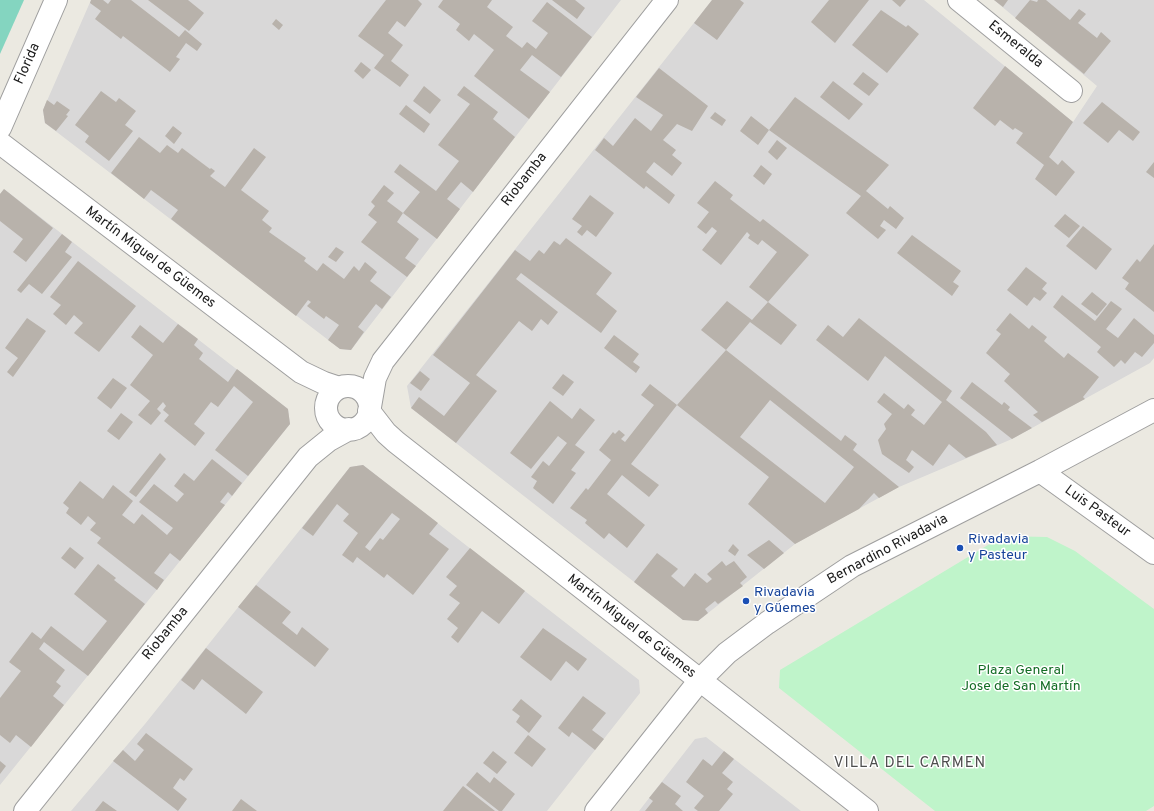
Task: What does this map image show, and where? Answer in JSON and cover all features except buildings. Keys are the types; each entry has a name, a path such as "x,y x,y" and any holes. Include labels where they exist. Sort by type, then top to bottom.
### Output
{"street":[{"name":"Florida","path":"0,128 56,0"},
{"name":"Riobamba","path":"343,387 365,376 383,361 667,0"},
{"name":"Esmeralda","path":"959,0 1071,91"},
{"name":"Martín Miguel de Güemes","path":"0,144 300,372 324,383 343,387"},
{"name":"Riobamba","path":"25,811 308,457 329,440 361,419 375,378 383,361"},
{"name":"Martín Miguel de Güemes","path":"300,372 327,409"},
{"path":"354,386 365,394 361,419 339,427 333,423 327,409 329,397 343,387 354,386"},
{"name":"Riobamba","path":"308,457 327,409"},
{"name":"Bernardino Rivadavia","path":"596,811 700,680 727,653 767,623 852,566 1140,420 1154,410"},
{"name":"Martín Miguel de Güemes","path":"361,419 386,433 867,811"},
{"name":"Luis Pasteur","path":"1040,471 1154,553"}],"shaded area":[{"path":"91,0 621,0 351,350 340,349 45,123 43,110"},
{"path":"712,0 924,0 1073,122 1097,86 994,0 1154,0 1154,358 1150,363 1012,439 899,487 795,544 698,621 683,620 411,408 407,386"},
{"path":"4,189 288,409 290,424 0,785 0,194"},
{"path":"363,465 639,680 640,693 547,811 71,811 145,724 350,467"},
{"path":"706,737 801,811 639,811 695,739"}],"green space":[{"path":"0,0 24,0 0,54"},
{"name":"Plaza General Jose de San Martín","path":"1003,536 1047,537 1075,551 1154,609 1154,806 1146,811 935,811 779,688 780,670"}],"place":[{"name":"Rivadavia y Pasteur","path":"960,548"},
{"name":"Rivadavia y Güemes","path":"746,601"}],"district":[{"name":"VILLA DEL CARMEN","path":"910,764"}]}
